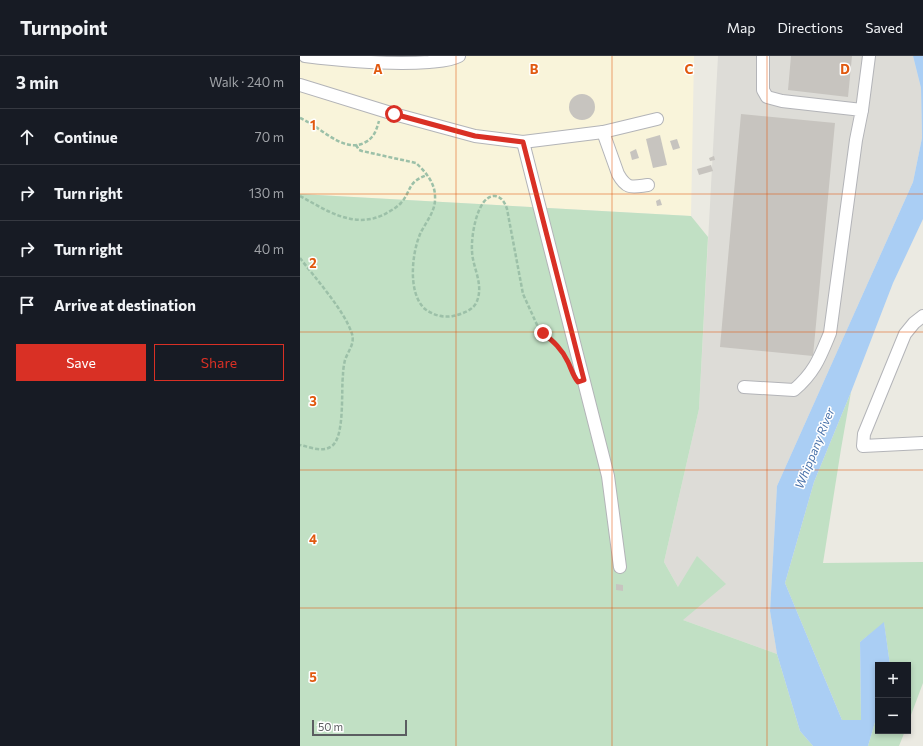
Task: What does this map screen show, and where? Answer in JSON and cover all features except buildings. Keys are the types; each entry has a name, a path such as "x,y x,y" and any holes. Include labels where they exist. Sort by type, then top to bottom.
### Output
{"lane":[{"path":"305,56 343,61 407,64 446,60 459,56"},
{"path":"763,56 763,90 767,97 782,101 862,110"},
{"path":"744,387 794,390 804,382 818,362 830,333 869,56"},
{"path":"300,85 381,110 475,136 523,142 603,132 656,119"},
{"path":"603,132 618,174 626,185 630,187 648,185"},
{"path":"523,142 608,476 620,567"},
{"path":"923,316 914,323 905,334 864,434 863,446 923,443"}],"path":[{"path":"300,118 315,125 343,144 356,145 363,144 374,136 381,110"},
{"path":"356,145 362,152 412,161 427,175 434,189 435,207 420,236 414,261 414,288 417,301 428,311 443,317 466,312 474,306 479,295 477,274 472,252 474,227 483,202 490,197 498,197 502,200 507,209 523,294 535,322 543,333 555,342 566,357"},
{"path":"300,196 338,215 359,221 369,220 379,217 396,208 402,202 410,187 416,180 427,175"},
{"path":"300,258 344,318 351,331 353,339 344,366 342,411 337,441 331,447 324,450 300,445"}],"shaded area":[{"path":"300,56 694,56 691,216 300,194"},
{"path":"718,56 913,56 921,88 922,138 913,182 777,486 770,611 777,654 683,620 678,587 664,562 699,409"}],"green space":[{"path":"300,194 691,216 708,237 699,409 664,562 678,587 697,556 726,584 683,620 777,654 800,731 813,746 300,746"},
{"path":"851,392 823,563 923,562 923,683 911,715 911,662 890,662 884,623 860,642 861,720 842,720 785,583 814,482"},
{"path":"875,722 875,734 904,734 899,746 868,746"}],"water":[{"name":"Whippany River","path":"913,56 923,56 923,219 893,283 814,482 785,583 842,720 861,720 860,642 884,622 890,662 875,662 875,722 868,746 813,746 800,731 777,654 770,611 777,486 913,182 922,138 921,88"}],"route":[{"path":"394,114 475,136 523,142 584,380 578,382 575,379 566,357 555,342 543,333"}]}
